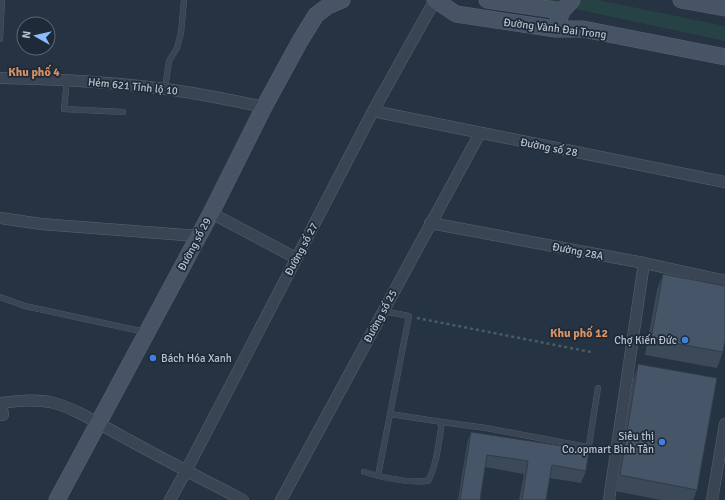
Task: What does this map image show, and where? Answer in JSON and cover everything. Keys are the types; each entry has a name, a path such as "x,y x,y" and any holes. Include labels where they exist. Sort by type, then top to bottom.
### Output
{"street":[{"name":"Đường số 29","path":"57,500 211,213 264,107 300,41 314,19 322,11 342,0"},
{"name":"Đường Vành Đai Trong","path":"435,0 456,14 556,29 583,29 725,57"},
{"name":"Đường số 27","path":"170,500 373,111 435,0"},
{"name":"Đường Vành Đai Trong","path":"487,0 567,6"},
{"path":"682,0 725,8"},
{"path":"556,29 567,6"},
{"name":"Hẻm 621 Tỉnh lộ 10","path":"0,78 67,80 165,89 220,97 264,107"},
{"name":"Đường số 28","path":"373,111 725,182"},
{"name":"Đường số 25","path":"281,500 480,133"},
{"path":"211,213 296,258"},
{"path":"0,218 41,224 198,236"},
{"name":"Đường 28A","path":"430,224 644,263 725,281"},
{"path":"610,500 644,263"},
{"path":"0,415 3,415 1,403 26,400 50,402 69,409 243,500"},
{"path":"712,500 725,424"}],"lane":[{"path":"0,39 2,0"},
{"path":"165,89 169,61 177,48 181,33 184,0"},
{"path":"67,80 64,109 123,112"},
{"path":"0,297 25,306 147,332"},
{"path":"378,476 409,316 383,311"},
{"path":"390,414 486,428 587,448 589,445 598,388"},
{"path":"364,472 378,476 418,482 428,481 431,476 440,438 442,422"}],"path":[{"path":"409,316 591,352"}],"green space":[{"path":"533,0 598,0 725,26 725,41"}],"building":[{"name":"Chợ Kiến Đức","path":"663,274 725,286 725,341 723,352 651,339"},
{"name":"Siêu thị Co.opmart Bình Tân","path":"638,364 717,378 697,490 620,475"},
{"path":"471,432 589,450 586,471 552,465 546,500 522,500 528,461 487,455 480,500 460,500"}],"place":[{"name":"Chợ Kiến Đức","path":"685,340"},
{"name":"Bách Hóa Xanh","path":"153,358"},
{"name":"Siêu thị Co.opmart Bình Tân","path":"662,442"}],"district":[{"name":"Khu phố 4","path":"34,72"},
{"name":"Khu phố 12","path":"579,333"}]}
